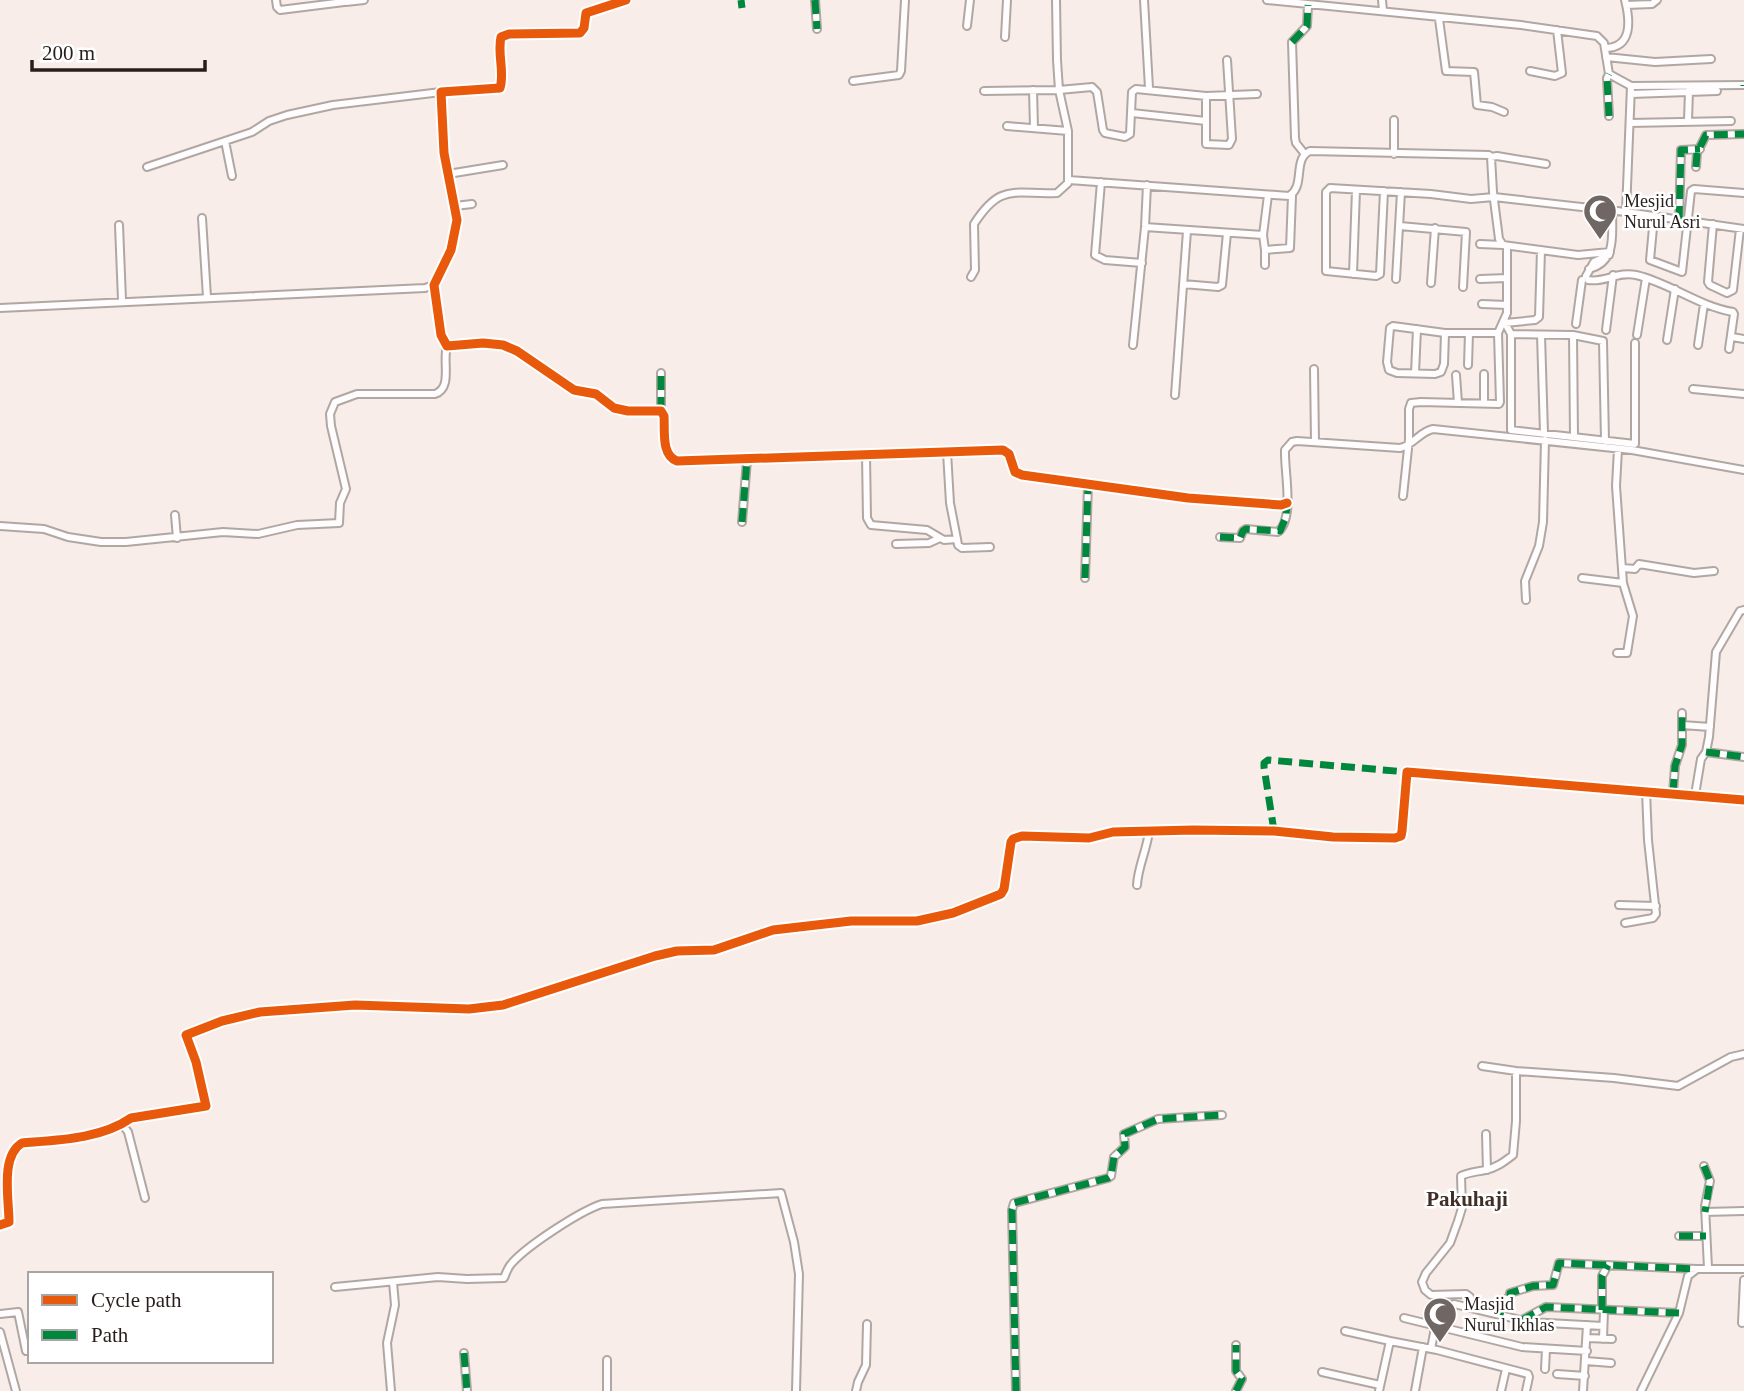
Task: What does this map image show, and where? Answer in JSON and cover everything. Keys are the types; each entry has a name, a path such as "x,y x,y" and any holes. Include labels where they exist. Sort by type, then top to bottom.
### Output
{"street":[{"path":"276,0 280,10 364,0"},
{"path":"147,167 252,132 279,118 333,105 441,92 497,90 502,86 499,51 501,37 509,34 580,33 584,27 586,13 626,0"},
{"path":"815,0 817,29"},
{"path":"853,80 899,75 905,0"},
{"path":"967,26 970,0"},
{"path":"1005,37 1007,0"},
{"path":"971,277 975,270 974,224 986,208 998,197 1009,192 1056,193 1066,186 1069,180 1068,131 1059,90 1056,0"},
{"path":"1144,0 1149,88"},
{"path":"1267,0 1597,36 1605,48 1609,74 1609,116"},
{"path":"1382,0 1382,11"},
{"path":"1605,48 1619,46 1627,36 1626,2 1652,4 1657,0"},
{"path":"1304,153 1295,138 1292,42 1307,26 1308,5"},
{"path":"1439,19 1446,71 1474,72 1476,105 1504,112"},
{"path":"1530,71 1555,76 1562,73 1557,30"},
{"path":"1606,57 1656,62 1711,59"},
{"path":"1206,96 1206,145 1230,143 1227,60"},
{"path":"1609,74 1631,90 1744,85"},
{"path":"984,91 1092,87 1097,92 1101,126 1105,133 1129,136 1132,92 1136,89 1149,88 1206,96 1257,94"},
{"path":"1689,89 1719,91"},
{"path":"1688,120 1689,89"},
{"path":"1033,90 1034,128"},
{"path":"1626,212 1631,90"},
{"path":"0,526 44,530 101,542 177,538 223,532 258,534 298,525 339,523 340,503 345,489 331,426 331,407 335,402 357,394 439,393 446,385 447,346 441,335 433,285 454,239 457,220 443,145 441,92"},
{"path":"1132,113 1206,121"},
{"path":"1394,120 1394,154"},
{"path":"1630,122 1731,121"},
{"path":"1007,126 1068,131"},
{"path":"1696,167 1706,135 1744,134"},
{"path":"225,141 232,176"},
{"path":"1679,220 1681,150 1700,149"},
{"path":"1304,153 1316,150 1489,155 1546,164"},
{"path":"1265,250 1290,248 1292,196 1297,189 1304,153"},
{"path":"1403,496 1411,403 1500,402 1498,333 1505,323 1507,278 1505,246 1499,239 1492,157"},
{"path":"448,174 503,165"},
{"path":"1069,180 1292,196"},
{"path":"1101,182 1095,255 1100,259 1142,263"},
{"path":"1133,345 1147,185"},
{"path":"1384,191 1380,274 1376,276 1327,272 1326,192 1330,188 1356,190 1384,191 1401,192 1471,199 1494,197 1626,212 1742,229 1733,289 1730,292 1709,284 1713,225"},
{"path":"1353,274 1356,190"},
{"path":"1654,217 1650,260 1682,272 1692,190 1744,194"},
{"path":"1396,279 1401,192"},
{"path":"1265,265 1263,235 1268,195"},
{"path":"455,206 472,204"},
{"path":"1576,324 1586,276 1604,263 1609,253 1612,211"},
{"path":"202,218 207,297"},
{"path":"119,225 122,300"},
{"path":"1400,226 1466,232 1463,288"},
{"path":"1145,227 1263,235"},
{"path":"1431,283 1435,228"},
{"path":"1175,395 1187,230"},
{"path":"1183,284 1218,287 1223,285 1227,233"},
{"path":"1480,244 1577,256 1609,253"},
{"path":"1505,323 1535,320 1539,317 1541,250"},
{"path":"1586,276 1599,281 1613,275 1633,274 1734,314 1729,349"},
{"path":"1606,330 1613,275"},
{"path":"1480,279 1507,278"},
{"path":"1637,335 1646,278"},
{"path":"0,308 122,300 425,288 433,285"},
{"path":"1667,340 1675,289"},
{"path":"1482,304 1507,305"},
{"path":"1698,345 1704,304"},
{"path":"1505,323 1511,334 1511,428 1514,431 1544,437 1574,437 1585,442 1636,442 1635,343"},
{"path":"1445,333 1444,364 1441,372 1435,374 1389,370 1387,362 1390,327 1445,333 1498,333"},
{"path":"1415,373 1417,329"},
{"path":"1468,365 1469,333"},
{"path":"1511,334 1573,335 1600,339 1604,344 1605,441"},
{"path":"1526,600 1525,580 1536,553 1543,522 1541,335"},
{"path":"1573,335 1574,437"},
{"path":"1732,337 1744,339"},
{"path":"447,346 483,343 503,345 517,351 574,390 596,394 614,408 628,411 661,411"},
{"path":"1314,369 1315,442"},
{"path":"661,373 661,411 664,416 667,453 673,461 1003,450 1009,454 1013,469 1018,474 1188,498 1281,505 1287,503"},
{"path":"1484,374 1485,403"},
{"path":"1456,375 1458,403"},
{"path":"1693,389 1744,394"},
{"path":"1409,432 1423,433 1433,429 1544,437 1744,470"},
{"path":"1220,537 1240,538 1246,529 1280,531 1286,517 1287,503 1285,450 1292,442 1407,446 1423,433"},
{"path":"1617,653 1627,653 1633,616 1623,583 1616,486 1618,449"},
{"path":"947,452 950,503 958,547 990,547"},
{"path":"866,455 867,518 871,526 928,530 940,538"},
{"path":"742,522 747,460"},
{"path":"1085,578 1088,485"},
{"path":"175,515 177,538"},
{"path":"895,544 929,543 940,538 957,539"},
{"path":"1623,568 1634,569 1639,565 1694,573 1714,572"},
{"path":"1582,578 1623,583"},
{"path":"1695,795 1710,727 1716,652 1740,611 1744,610"},
{"path":"1673,793 1675,766 1682,745 1682,713"},
{"path":"1682,725 1710,727"},
{"path":"1706,752 1744,757"},
{"path":"0,1225 9,1222 5,1184 7,1158 16,1146 22,1143 67,1139 122,1124 131,1118 206,1106 196,1062 186,1035 222,1021 260,1012 355,1005 469,1009 503,1005 655,956 677,951 714,950 773,930 851,921 917,922 953,913 1001,894 1004,889 1008,852 1013,839 1030,836 1089,838 1113,832 1274,831 1345,838 1395,838 1401,836 1402,831 1407,772 1744,800"},
{"path":"1625,923 1653,918 1656,914 1646,791"},
{"path":"1137,885 1138,869 1144,856 1149,831"},
{"path":"1619,905 1656,906"},
{"path":"1482,1066 1678,1086 1731,1057 1744,1054"},
{"path":"1470,1307 1470,1297 1466,1294 1432,1295 1425,1290 1422,1282 1426,1273 1450,1244 1462,1208 1461,1176 1487,1170 1513,1155 1516,1140 1516,1071"},
{"path":"1016,1391 1014,1203 1108,1178 1114,1157 1125,1147 1124,1134 1151,1122 1167,1117 1222,1115"},
{"path":"122,1124 128,1132 145,1198"},
{"path":"1486,1133 1487,1170"},
{"path":"1704,1167 1710,1181 1705,1212 1708,1268"},
{"path":"335,1287 438,1277 504,1278 509,1266 520,1256 564,1223 589,1208 602,1204 781,1193 799,1274 796,1391"},
{"path":"1705,1212 1744,1211"},
{"path":"1679,1236 1706,1236"},
{"path":"1500,1315 1503,1301 1510,1293 1533,1286 1553,1285 1559,1263 1744,1269"},
{"path":"1602,1339 1602,1276 1608,1265"},
{"path":"1641,1391 1679,1313 1685,1282 1697,1269"},
{"path":"1742,1323 1744,1280"},
{"path":"391,1391 387,1343 395,1305 393,1282"},
{"path":"1431,1349 1441,1309 1454,1304 1522,1320 1603,1326"},
{"path":"1522,1320 1546,1307 1679,1313"},
{"path":"0,1314 18,1312 26,1331 26,1351"},
{"path":"1404,1318 1522,1347 1587,1351"},
{"path":"856,1391 866,1365 867,1324"},
{"path":"1583,1391 1587,1325"},
{"path":"1345,1331 1423,1347 1528,1374 1526,1391"},
{"path":"0,1332 16,1391"},
{"path":"1587,1338 1612,1339"},
{"path":"1322,1372 1379,1388 1390,1341"},
{"path":"1236,1345 1236,1370 1242,1379 1236,1391"},
{"path":"1415,1391 1423,1347"},
{"path":"1545,1369 1546,1349"},
{"path":"464,1353 467,1391"},
{"path":"607,1360 607,1391"},
{"path":"1586,1360 1611,1363"},
{"path":"1501,1391 1506,1369"},
{"path":"1556,1374 1585,1376"}],"marked path":[{"path":"741,0 742,8"},
{"path":"815,0 817,29"},
{"path":"1292,42 1307,26 1308,5"},
{"path":"1609,74 1609,116"},
{"path":"1696,167 1697,153 1706,135 1744,134"},
{"path":"1679,220 1681,150 1700,149"},
{"path":"661,373 661,411"},
{"path":"742,522 747,460"},
{"path":"1085,578 1088,485"},
{"path":"1220,537 1240,538 1246,529 1280,531 1286,517 1287,503"},
{"path":"1673,793 1675,766 1682,745 1682,713"},
{"path":"1706,752 1744,757"},
{"path":"1274,831 1264,767 1268,760 1407,772"},
{"path":"1016,1391 1014,1203 1108,1178 1111,1176 1114,1157 1125,1147 1124,1134 1158,1119 1222,1115"},
{"path":"1704,1166 1710,1181 1705,1212"},
{"path":"1679,1236 1706,1236"},
{"path":"1500,1315 1503,1301 1510,1293 1533,1286 1553,1285 1559,1263 1697,1269"},
{"path":"1602,1310 1602,1276 1608,1265"},
{"path":"1522,1320 1546,1307 1679,1313"},
{"path":"1236,1345 1236,1371 1242,1379 1236,1391"},
{"path":"464,1353 467,1391"}],"cycle path":[{"path":"626,0 586,13 584,28 580,33 509,34 501,37 500,88 441,92 444,153 457,220 451,250 434,285 441,335 447,346 483,343 503,345 517,351 574,390 596,394 614,408 628,411 661,411 664,416 666,448 668,454 677,461 1003,450 1009,454 1015,472 1022,475 1188,498 1281,505 1287,503"},
{"path":"0,1225 9,1222 8,1168 15,1149 22,1143 79,1137 106,1130 131,1118 206,1106 196,1062 186,1035 222,1021 260,1012 355,1005 469,1009 503,1005 655,956 677,951 714,950 773,930 851,921 917,921 953,913 1001,894 1011,842 1022,836 1089,838 1113,832 1193,830 1274,831 1333,837 1395,838 1401,836 1402,831 1407,772 1744,800"}],"place":[{"name":"Mesjid Nurul Asri","path":"1600,241"},
{"name":"Masjid Nurul Ikhlas","path":"1440,1344"}],"district":[{"name":"Pakuhaji","path":"1467,1199"}]}
